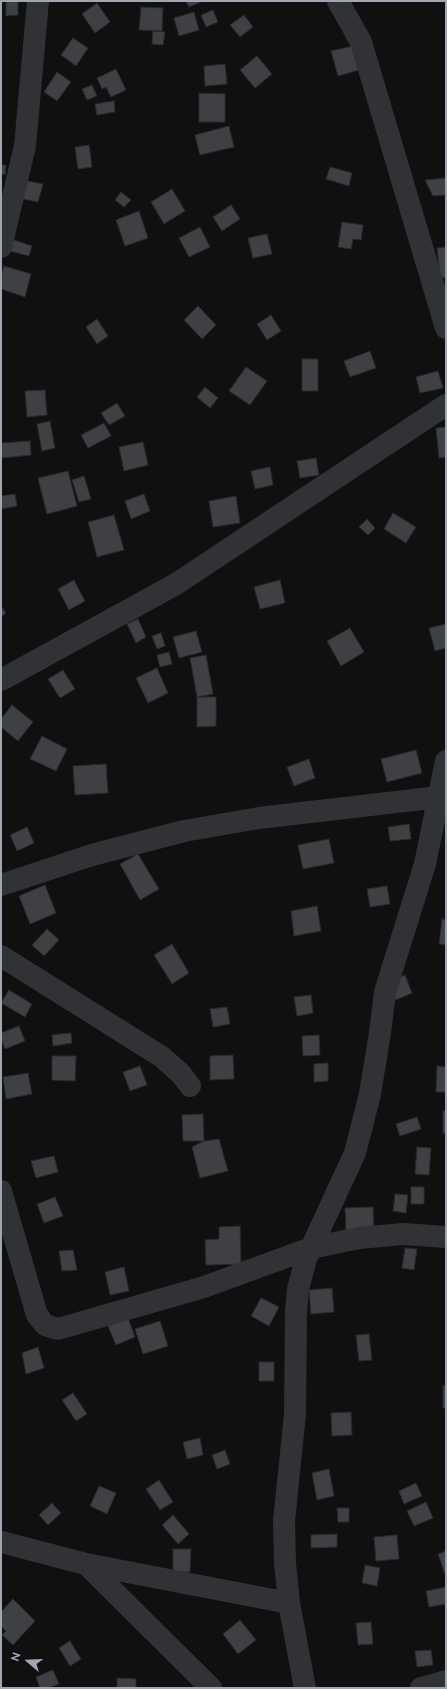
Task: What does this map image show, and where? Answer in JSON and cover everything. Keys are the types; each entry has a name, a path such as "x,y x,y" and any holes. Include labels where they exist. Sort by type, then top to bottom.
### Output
{"street":[{"path":"1,247 25,146 38,1"},
{"path":"343,4 360,42 446,328"},
{"path":"1,680 176,584 446,405"},
{"path":"305,1688 289,1603 285,1563 284,1521 295,1414 296,1311 304,1267 311,1248 355,1153 370,1094 385,992 425,864 446,761"},
{"path":"1,884 92,855 184,831 259,818 439,797"},
{"path":"1,956 162,1057 181,1074 190,1086"},
{"path":"1,1191 37,1315 45,1325 58,1329 204,1287 311,1248 359,1238 396,1234 434,1234 446,1236"},
{"path":"1,1542 86,1564 289,1603"},
{"path":"86,1564 211,1688"},
{"path":"421,1688 446,1681"}],"building":[{"path":"6,1 18,1 18,15 6,16"},
{"path":"186,1 203,1 189,7"},
{"path":"97,3 110,22 95,33 82,14"},
{"path":"141,7 163,8 162,31 139,30"},
{"path":"213,10 218,22 206,27 201,15"},
{"path":"194,12 199,30 179,36 174,18"},
{"path":"244,15 253,27 240,37 230,25"},
{"path":"153,31 165,32 163,45 152,44"},
{"path":"73,38 88,48 76,66 61,55"},
{"path":"353,46 359,70 338,76 331,51"},
{"path":"257,56 272,74 255,88 240,70"},
{"path":"225,64 227,84 205,86 204,66"},
{"path":"116,69 126,90 111,97 106,87 102,89 97,78"},
{"path":"57,72 71,82 57,101 44,92"},
{"path":"92,85 97,96 87,100 82,89"},
{"path":"199,93 225,94 225,122 199,122"},
{"path":"114,101 115,112 97,115 95,104"},
{"path":"229,126 234,147 200,155 195,135"},
{"path":"89,145 92,167 78,169 75,147"},
{"path":"1,165 6,165 5,175 1,174"},
{"path":"330,167 352,173 349,186 326,179"},
{"path":"446,178 446,195 433,196 425,180"},
{"path":"23,180 43,184 38,202 19,198"},
{"path":"172,189 185,211 164,224 151,202"},
{"path":"121,192 131,200 124,207 115,200"},
{"path":"231,205 240,219 222,231 213,217"},
{"path":"139,211 148,238 125,246 116,220"},
{"path":"342,222 363,225 361,240 353,239 351,249 338,247"},
{"path":"200,227 210,247 189,257 179,238"},
{"path":"267,234 272,254 253,258 248,238"},
{"path":"11,239 32,246 29,256 7,250"},
{"path":"446,247 446,277 440,278 437,248"},
{"path":"4,266 31,274 25,297 1,289 1,277"},
{"path":"198,306 216,325 202,339 184,320"},
{"path":"271,315 281,331 267,340 257,324"},
{"path":"97,319 108,336 97,344 86,327"},
{"path":"370,351 376,368 350,377 344,361"},
{"path":"302,359 318,359 318,391 302,391"},
{"path":"246,367 267,381 250,405 229,391"},
{"path":"438,371 443,388 420,393 416,377"},
{"path":"205,387 218,398 210,408 197,397"},
{"path":"45,390 47,415 27,417 25,391"},
{"path":"117,403 125,416 109,425 101,413"},
{"path":"50,421 55,448 42,451 37,424"},
{"path":"104,423 111,436 88,448 81,435"},
{"path":"446,427 446,457 439,458 436,428"},
{"path":"30,441 31,455 2,458 1,443"},
{"path":"143,442 148,465 124,471 119,447"},
{"path":"316,458 319,475 300,478 297,461"},
{"path":"270,467 273,485 255,489 251,471"},
{"path":"68,471 77,506 47,514 38,478"},
{"path":"84,476 91,499 79,502 72,480"},
{"path":"15,494 17,506 1,509 1,496"},
{"path":"144,494 150,511 131,519 125,501"},
{"path":"236,496 240,523 213,527 209,501"},
{"path":"393,513 416,527 406,543 384,529"},
{"path":"114,515 124,550 97,557 88,522"},
{"path":"367,519 375,528 368,535 359,527"},
{"path":"74,580 85,601 69,610 58,589"},
{"path":"280,580 285,603 260,609 254,587"},
{"path":"1,606 6,613 1,617"},
{"path":"138,619 146,637 136,643 127,624"},
{"path":"446,624 446,648 435,651 429,628"},
{"path":"350,628 364,652 341,666 327,641"},
{"path":"196,631 202,652 179,658 173,637"},
{"path":"161,633 165,646 157,649 152,636"},
{"path":"169,652 172,664 160,667 157,655"},
{"path":"206,655 213,694 197,697 190,658"},
{"path":"157,668 168,693 148,703 136,678"},
{"path":"63,670 75,689 60,698 48,679"},
{"path":"197,697 216,697 216,726 197,727"},
{"path":"12,705 33,722 18,741 1,727 1,719"},
{"path":"42,736 67,749 56,771 30,759"},
{"path":"416,750 422,773 387,782 381,759"},
{"path":"309,759 315,778 294,786 287,767"},
{"path":"106,764 108,793 75,795 73,766"},
{"path":"409,824 411,839 390,841 388,827"},
{"path":"27,827 34,843 17,851 10,835"},
{"path":"329,839 334,863 303,869 298,845"},
{"path":"138,854 159,889 140,900 120,864"},
{"path":"45,885 56,913 30,924 19,896"},
{"path":"387,886 390,904 370,907 367,889"},
{"path":"317,906 321,931 294,936 291,911"},
{"path":"442,919 446,920 446,945 439,944"},
{"path":"47,929 59,940 44,956 32,945"},
{"path":"172,944 189,973 172,984 154,955"},
{"path":"405,975 412,993 396,1000 389,982"},
{"path":"9,990 32,1004 25,1017 1,1003"},
{"path":"311,995 313,1013 297,1016 294,997"},
{"path":"227,1007 230,1024 213,1027 210,1009"},
{"path":"19,1026 25,1041 5,1049 1,1039 1,1033"},
{"path":"71,1033 72,1043 53,1046 52,1035"},
{"path":"319,1035 320,1055 303,1056 302,1036"},
{"path":"233,1055 234,1079 210,1080 210,1056"},
{"path":"52,1056 76,1056 75,1081 52,1080"},
{"path":"328,1063 328,1081 314,1082 314,1064"},
{"path":"140,1066 147,1085 130,1091 123,1072"},
{"path":"437,1066 446,1067 446,1092 436,1092"},
{"path":"28,1073 32,1094 6,1099 3,1077"},
{"path":"443,1111 446,1111 446,1133 443,1133"},
{"path":"203,1114 204,1141 183,1141 182,1115"},
{"path":"417,1117 421,1129 400,1136 396,1124"},
{"path":"219,1139 228,1171 200,1178 192,1147 204,1141"},
{"path":"417,1147 431,1148 429,1175 415,1174"},
{"path":"54,1156 58,1172 36,1178 31,1161"},
{"path":"411,1187 424,1187 424,1204 411,1204"},
{"path":"395,1194 408,1195 406,1213 393,1211"},
{"path":"55,1197 63,1216 44,1223 37,1204"},
{"path":"373,1207 374,1230 346,1231 345,1208"},
{"path":"240,1226 241,1264 206,1265 205,1240 219,1239 219,1227"},
{"path":"405,1248 417,1249 414,1270 402,1268"},
{"path":"73,1250 77,1270 62,1271 59,1251"},
{"path":"124,1267 129,1291 110,1295 105,1272"},
{"path":"332,1288 334,1312 311,1314 309,1290"},
{"path":"261,1298 279,1307 269,1326 251,1316"},
{"path":"128,1318 135,1337 116,1345 108,1326"},
{"path":"160,1321 168,1346 143,1354 135,1329"},
{"path":"369,1334 372,1360 359,1361 356,1335"},
{"path":"38,1347 44,1368 26,1374 22,1353"},
{"path":"259,1362 274,1362 274,1381 259,1381"},
{"path":"443,1386 446,1386 446,1408 443,1408"},
{"path":"73,1393 87,1414 76,1421 62,1400"},
{"path":"351,1412 352,1435 332,1436 331,1413"},
{"path":"200,1438 203,1455 187,1459 183,1442"},
{"path":"225,1450 230,1464 217,1469 212,1455"},
{"path":"329,1469 334,1496 317,1500 312,1473"},
{"path":"159,1480 173,1502 160,1510 146,1489"},
{"path":"416,1483 422,1496 404,1504 399,1491"},
{"path":"99,1486 116,1493 107,1514 90,1506"},
{"path":"426,1502 433,1518 414,1526 407,1511"},
{"path":"52,1503 61,1513 48,1525 39,1515"},
{"path":"337,1508 349,1508 349,1522 338,1522"},
{"path":"173,1515 189,1534 178,1544 162,1525"},
{"path":"337,1534 337,1547 311,1548 311,1535"},
{"path":"397,1535 399,1559 376,1561 374,1537"},
{"path":"173,1549 191,1549 190,1572 173,1572"},
{"path":"446,1551 446,1577 438,1554"},
{"path":"365,1565 380,1568 377,1586 362,1583"},
{"path":"446,1587 446,1604 429,1607 426,1591"},
{"path":"13,1599 35,1621 13,1645 2,1635 6,1631 1,1626 1,1612"},
{"path":"240,1620 256,1640 238,1654 223,1634"},
{"path":"371,1622 373,1644 358,1645 356,1623"},
{"path":"70,1641 81,1659 70,1666 59,1648"},
{"path":"431,1650 433,1665 417,1667 415,1651"},
{"path":"53,1670 59,1684 48,1688 40,1688 36,1677"},
{"path":"117,1678 136,1679 136,1688 117,1688"}]}
